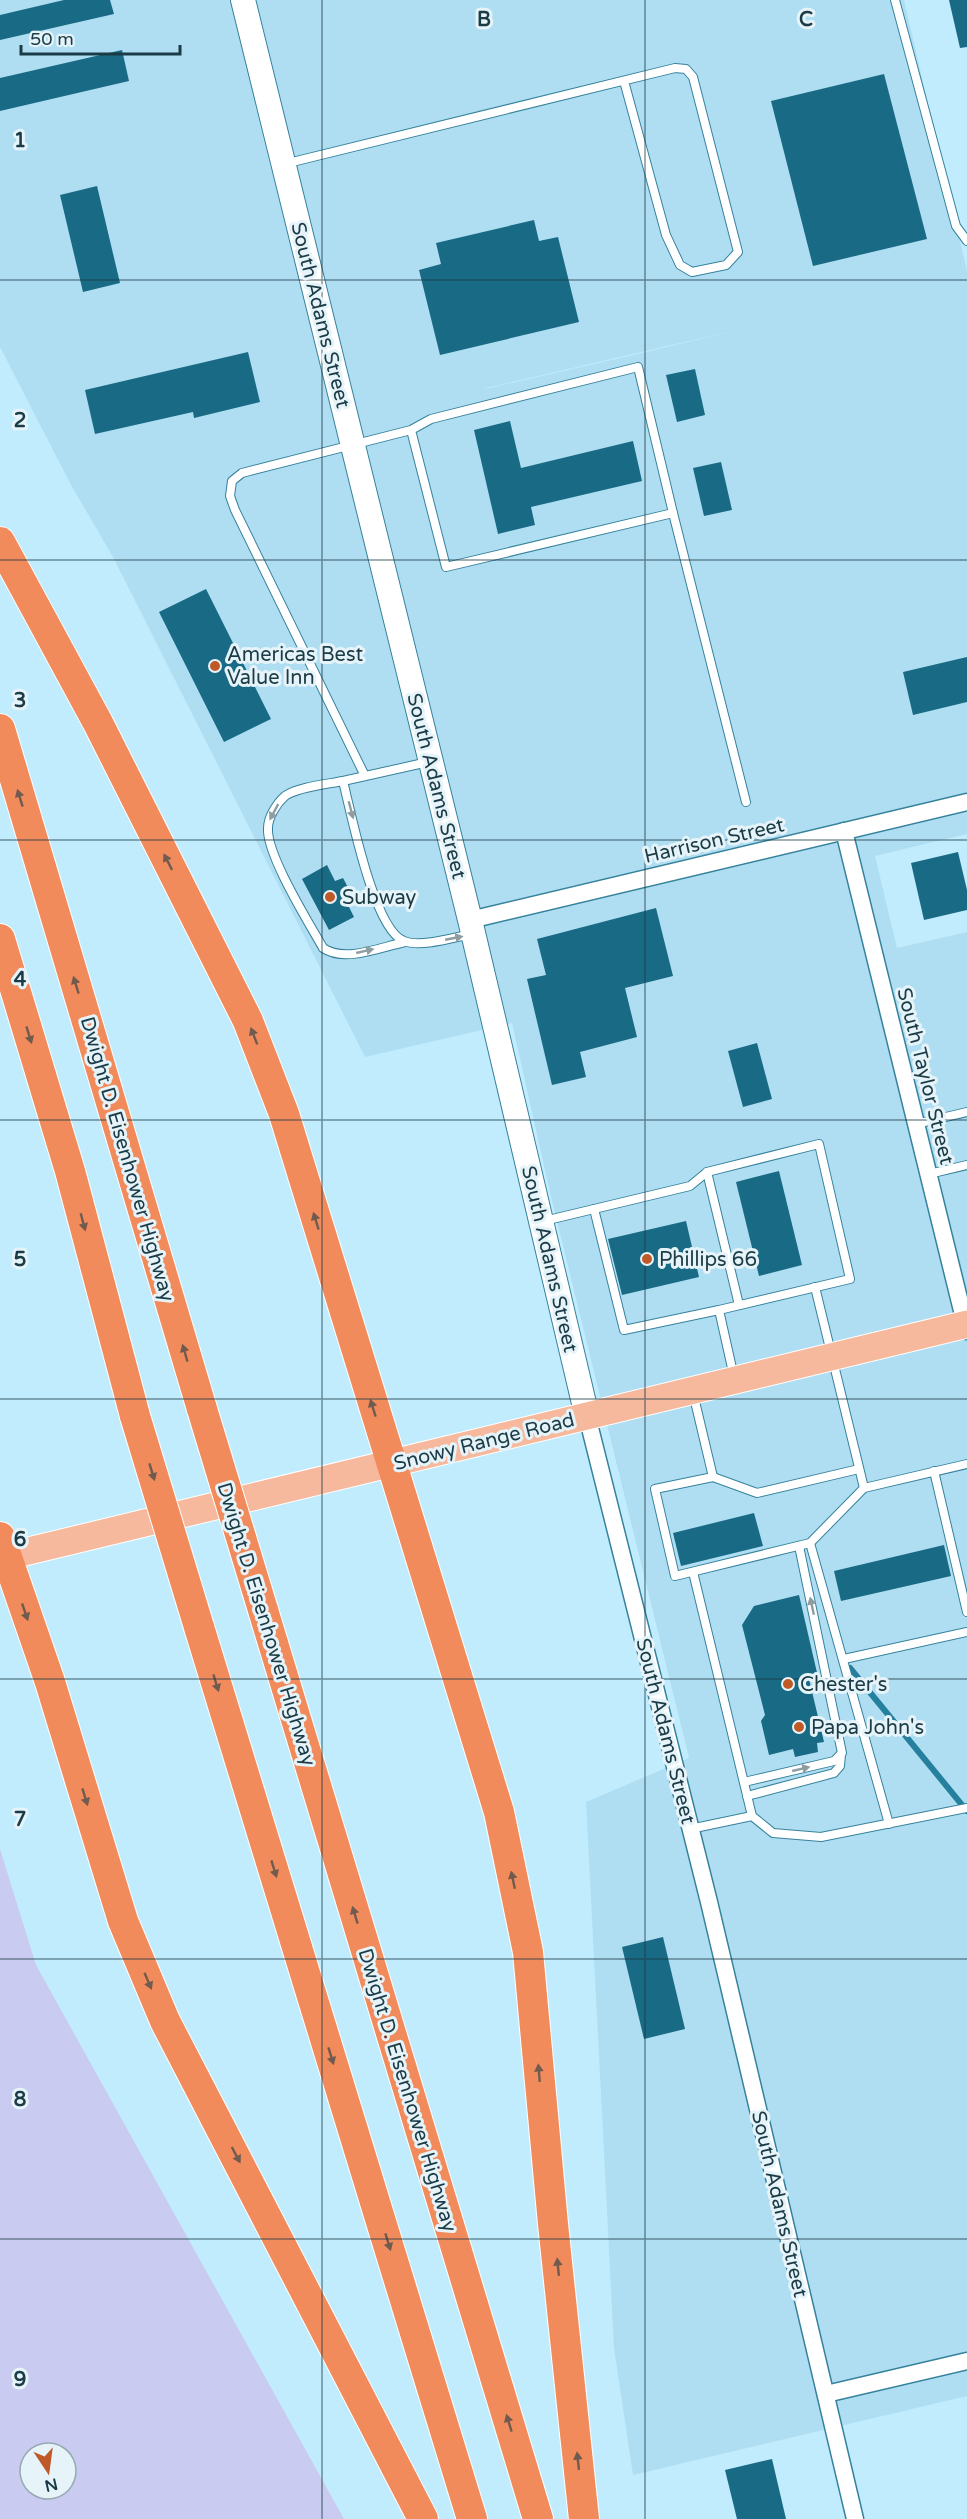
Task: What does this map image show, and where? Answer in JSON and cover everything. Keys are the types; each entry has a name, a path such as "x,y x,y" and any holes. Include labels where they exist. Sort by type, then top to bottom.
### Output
{"highway":[{"path":"0,542 98,723 248,1021 284,1114 499,1812 528,1952 553,2224 584,2519"},
{"name":"Dwight D. Eisenhower Highway","path":"0,729 202,1409 538,2519"},
{"path":"0,939 70,1171 135,1416 472,2519"},
{"path":"2,1550 50,1683 123,1921 165,2021 423,2519"}],"main road":[{"name":"Snowy Range Road","path":"2,1550 390,1464 967,1326"}],"street":[{"name":"South Adams Street","path":"243,0 432,762 587,1416 690,1829 855,2519"},
{"name":"Harrison Street","path":"472,927 844,831 967,802"},
{"name":"South Taylor Street","path":"844,831 967,1326"},
{"path":"826,2394 967,2361"}],"lane":[{"path":"895,0 956,226 967,241"},
{"path":"284,164 675,68 686,69 693,77 738,252 726,266 692,272 680,265 666,235 624,81"},
{"path":"365,776 240,521 230,496 232,481 242,473 411,430 431,419 638,367 746,802"},
{"path":"411,430 446,567 673,513"},
{"path":"432,762 307,788 284,796 272,812 267,828 272,848 323,948 330,953 346,955 405,942 431,942 472,927"},
{"path":"343,781 375,901 392,933 405,942"},
{"path":"916,1124 967,1112"},
{"path":"541,1222 594,1209 690,1186 707,1172 819,1144 850,1279 624,1330 594,1209"},
{"path":"929,1174 967,1165"},
{"path":"707,1172 739,1305"},
{"path":"815,1287 864,1488"},
{"path":"719,1310 735,1380"},
{"path":"692,1391 712,1477"},
{"path":"859,1469 757,1493 712,1477 655,1489 675,1576 810,1543 864,1488 967,1464"},
{"path":"934,1472 967,1612"},
{"path":"810,1543 889,1824"},
{"path":"747,1796 823,1778 834,1773 840,1766 842,1753 799,1546"},
{"path":"693,1572 752,1816 773,1833 821,1837 967,1808"},
{"path":"844,1659 967,1632"},
{"path":"744,1782 834,1761 842,1753"},
{"path":"690,1829 752,1816"}],"shaded area":[{"path":"0,0 904,0 967,271 967,834 875,856 897,948 967,932 967,2396 633,2475 614,2348 586,1802 689,1758 551,1197 512,1023 365,1057 113,557 71,485 0,347","holes":["745,328 646,352 485,389"]},
{"path":"0,1849 36,1965 344,2519 0,2519"}],"building":[{"path":"64,0 110,0 114,14 0,40 0,15"},
{"path":"949,0 967,0 967,47 960,48"},
{"path":"122,50 129,81 0,111 0,78"},
{"path":"884,74 927,239 813,266 771,101"},
{"path":"97,186 120,283 83,292 60,195"},
{"path":"534,220 539,241 558,237 579,322 440,355 419,270 441,264 436,243"},
{"path":"248,352 260,402 194,418 193,412 95,434 85,390"},
{"path":"695,369 705,415 677,422 666,375"},
{"path":"510,421 521,468 633,441 642,481 531,507 535,525 498,534 474,430"},
{"path":"721,462 732,510 704,516 693,468"},
{"name":"Americas Best Value Inn","path":"206,589 271,719 224,742 159,612"},
{"path":"967,657 967,702 913,715 903,672"},
{"path":"958,852 967,890 967,910 924,920 911,863"},
{"name":"Subway","path":"327,865 335,881 343,878 352,895 345,899 354,917 329,930 302,879"},
{"path":"656,908 673,976 625,988 637,1037 580,1052 586,1077 552,1085 527,979 546,975 537,939"},
{"path":"757,1043 772,1099 743,1107 728,1051"},
{"path":"779,1171 802,1265 759,1276 736,1182"},
{"name":"Phillips 66","path":"686,1221 699,1277 622,1295 608,1239"},
{"path":"754,1513 763,1546 681,1566 673,1533"},
{"path":"944,1545 951,1576 841,1601 834,1571"},
{"path":"799,1595 818,1677 809,1679 824,1742 817,1743 818,1752 795,1757 793,1749 769,1755 761,1721 765,1715 742,1625 754,1606"},
{"path":"663,1937 685,2029 644,2039 622,1947"},
{"path":"772,2459 786,2519 737,2519 725,2470"}],"waterway":[{"path":"850,1668 967,1811"}],"place":[{"name":"Americas Best Value Inn","path":"215,666"},
{"name":"Subway","path":"330,897"},
{"name":"Phillips 66","path":"647,1259"},
{"name":"Chester's","path":"788,1684"},
{"name":"Papa John's","path":"799,1727"}]}
